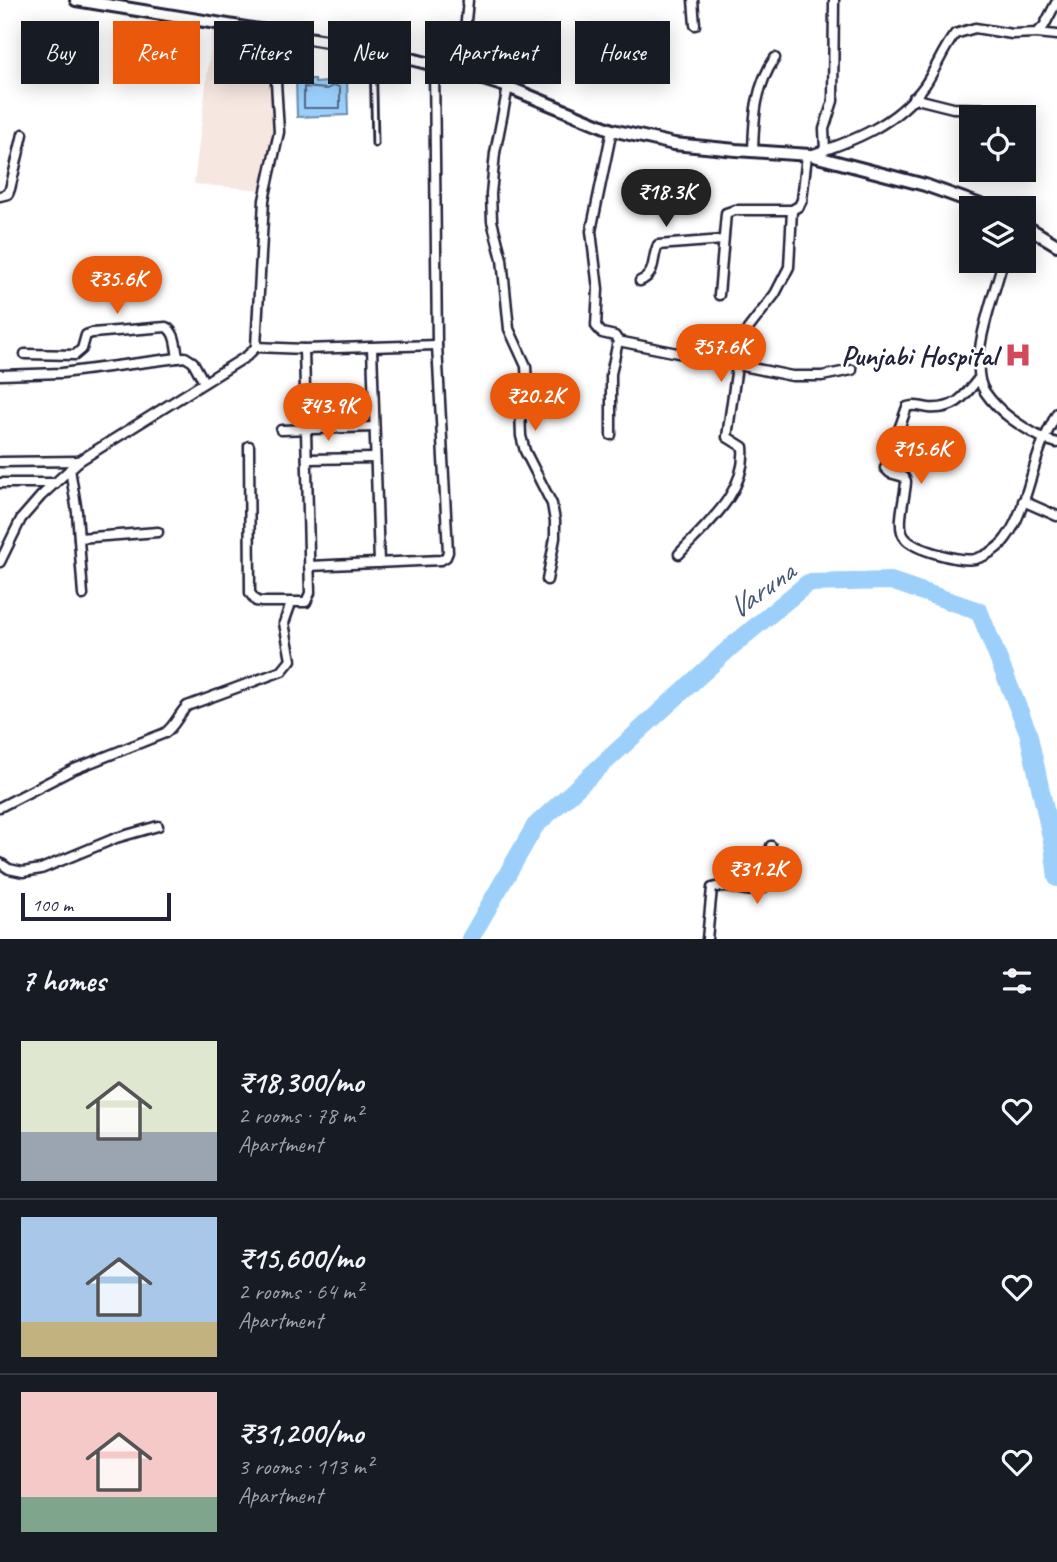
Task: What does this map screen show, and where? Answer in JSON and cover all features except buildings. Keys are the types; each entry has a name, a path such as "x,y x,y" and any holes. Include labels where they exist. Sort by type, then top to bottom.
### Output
{"street":[{"path":"76,0 214,22"},
{"path":"466,21 468,0"},
{"path":"693,0 695,25"},
{"path":"825,150 824,129 833,101 834,0"},
{"path":"1037,33 1044,26 1057,1"},
{"path":"809,155 866,135 884,124 913,98 929,79 955,34 965,29 1057,35"},
{"path":"753,151 756,101 766,72 775,58"},
{"path":"256,347 264,200 279,132 276,84"},
{"path":"309,566 446,558 437,345 434,84"},
{"path":"499,84 612,130 674,144 809,155 925,185 959,197"},
{"path":"508,87 495,153 491,194 492,221 502,259 509,329 526,366 527,385 520,409 521,436 525,451 546,488 555,521 555,538 547,580"},
{"path":"913,98 959,108"},
{"path":"611,435 611,374 618,341 615,336 602,333 596,326 598,289 591,231 612,130"},
{"path":"0,196 8,194 10,189 23,134"},
{"path":"719,295 724,217 730,211 792,209 799,206 809,155"},
{"path":"679,554 720,510 736,485 743,447 727,437 726,432 733,403 737,366 748,329 775,294 789,267 792,209"},
{"path":"1036,232 1057,245"},
{"path":"640,281 652,271 658,245 723,240"},
{"path":"1000,273 979,356 979,378 984,391 1003,413 1044,439 1057,443"},
{"path":"25,354 75,355 82,349 86,335 159,327 171,330 178,358"},
{"path":"618,341 804,377 852,370"},
{"path":"0,562 21,519 79,461 256,347 304,349 437,345"},
{"path":"372,346 379,563"},
{"path":"250,446 250,593 256,601 262,603 309,600 304,349"},
{"path":"0,375 62,373 189,358 204,382"},
{"path":"979,378 955,405 907,407 885,468 890,473 904,477 906,481 901,531 905,539 915,545 959,559 974,559 990,553 1005,540 1023,501 1034,462 1057,413"},
{"path":"281,430 374,427"},
{"path":"307,459 375,458"},
{"path":"0,462 79,461"},
{"path":"70,470 83,595"},
{"path":"0,483 55,483"},
{"path":"1023,501 1057,516"},
{"path":"79,538 158,532"},
{"path":"0,807 72,769 165,733 172,728 178,714 187,706 282,671 291,660 284,624 291,603"},
{"path":"0,863 9,869 23,872 41,869 116,838 158,826"},
{"path":"706,939 712,888 718,886 755,891 763,888 771,846"}],"lane":[{"path":"374,84 375,144"}],"shaded area":[{"path":"213,28 214,84 272,84 275,129 263,190 194,184"}],"water":[{"path":"314,79 315,83 347,84 348,115 297,117 296,84 314,84"}],"waterway":[{"name":"Varuna","path":"470,939 535,826 732,646 808,583 891,581 979,611 1028,732 1053,846 1057,878"}],"place":[{"name":"Punjabi Hospital","path":"1018,355"}]}
